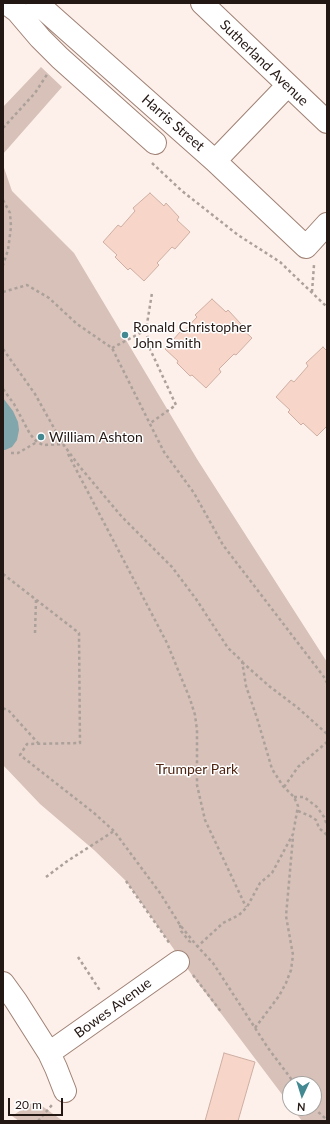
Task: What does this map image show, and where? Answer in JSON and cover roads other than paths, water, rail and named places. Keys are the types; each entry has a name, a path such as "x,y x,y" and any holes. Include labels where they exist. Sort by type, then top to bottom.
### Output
{"street":[{"name":"Harris Street","path":"6,3 17,12 60,58 155,143"},
{"name":"Harris Street","path":"37,3 215,161 312,254 327,224"},
{"name":"Sutherland Avenue","path":"202,3 287,86 327,122"},
{"path":"215,161 287,86"},
{"name":"Bowes Avenue","path":"49,1054 182,958"},
{"path":"3,983 49,1054 65,1091"}],"water":[{"path":"3,398 13,411 18,422 19,430 17,440 12,447 5,450 3,450"}],"place":[{"name":"Ronald Christopher John Smith","path":"125,335"},
{"name":"William Ashton","path":"41,437"}],"park label":[{"name":"Trumper Park","path":"197,769"}]}
